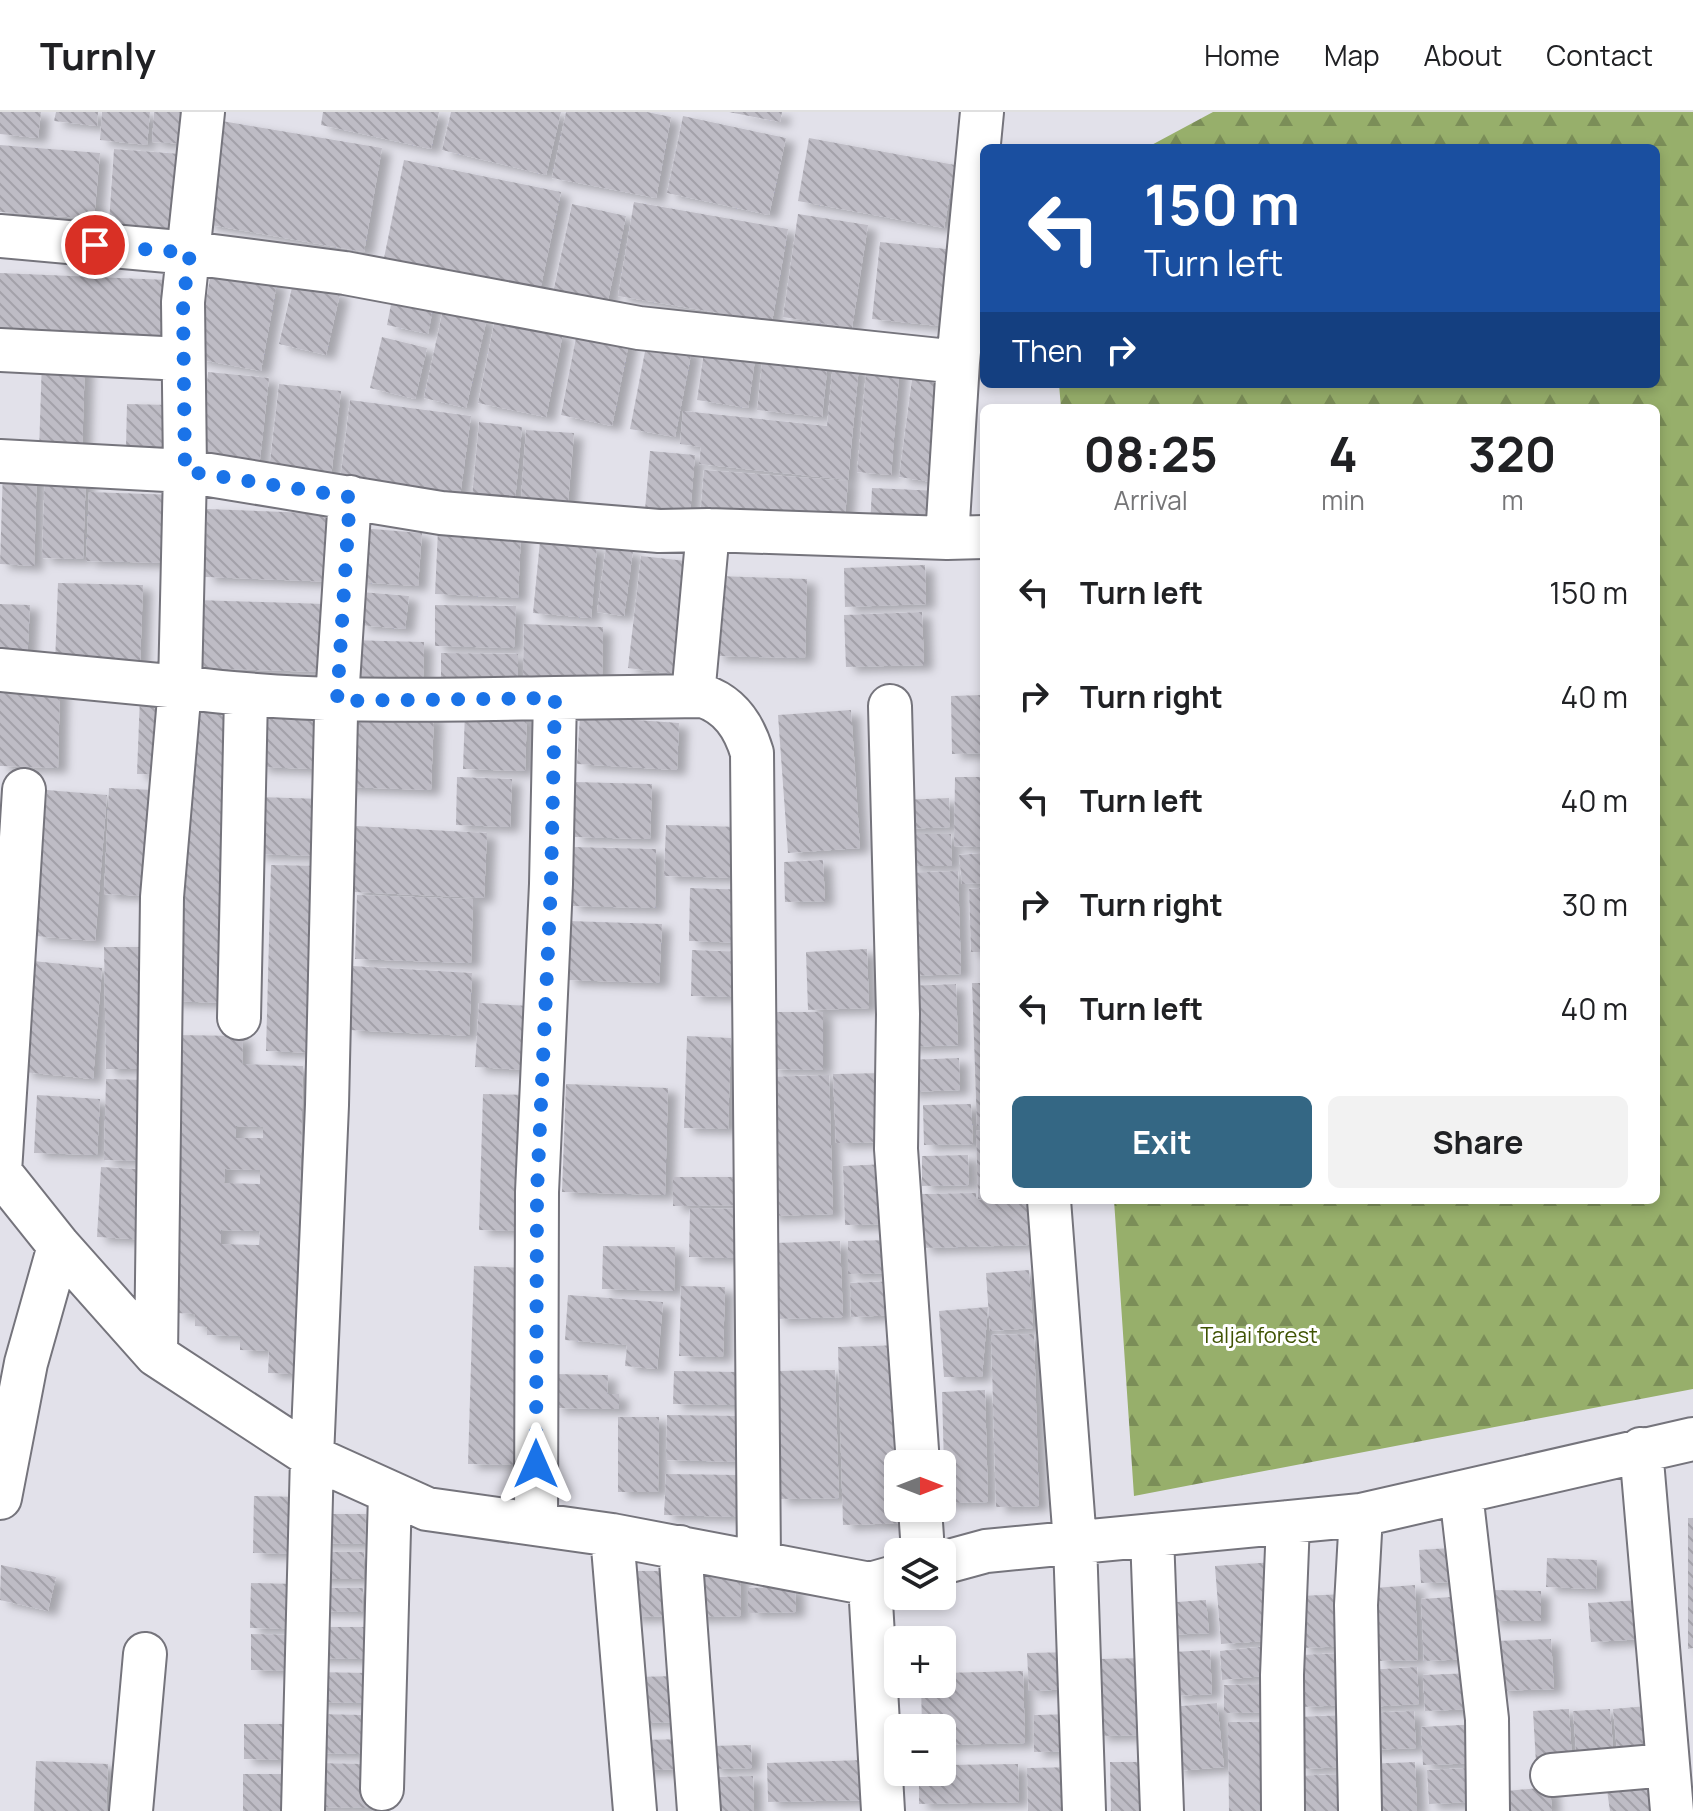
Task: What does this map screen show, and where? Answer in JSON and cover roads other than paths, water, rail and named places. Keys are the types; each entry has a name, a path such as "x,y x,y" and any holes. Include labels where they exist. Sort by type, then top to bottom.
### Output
{"street":[{"path":"156,1355 162,897 180,687 185,471 183,302 203,112"},
{"path":"0,461 185,471 441,513 659,531 965,538 958,362 982,112"},
{"path":"0,236 190,253 345,273 639,328 958,362"},
{"path":"0,350 183,359"},
{"path":"303,1811 337,701 350,497"},
{"path":"693,696 708,530"},
{"path":"0,670 246,696 337,701 693,696 719,701 746,734 752,753 759,1563"},
{"path":"239,1018 246,696"},
{"path":"536,1524 537,1192 551,884 555,698"},
{"path":"890,706 898,1014 896,1149 917,1450"},
{"path":"24,790 0,1172 59,1246 156,1355 312,1457 427,1509 612,1535 759,1563 884,1580 883,1811"},
{"path":"1049,1204 1075,1542 1084,1811"},
{"path":"0,1498 26,1363 59,1246"},
{"path":"956,1559 986,1551 1361,1515 1693,1439"},
{"path":"1641,1449 1672,1811"},
{"path":"382,1789 390,1493"},
{"path":"1461,1493 1487,1719 1488,1811"},
{"path":"1360,1811 1356,1605 1361,1515"},
{"path":"1283,1811 1282,1675 1288,1522"},
{"path":"612,1535 635,1811"},
{"path":"1152,1535 1162,1811"},
{"path":"680,1547 699,1811"},
{"path":"131,1811 145,1654"},
{"path":"1552,1775 1667,1765"}],"park label":[{"name":"Taljai forest","path":"1259,1335"}]}
